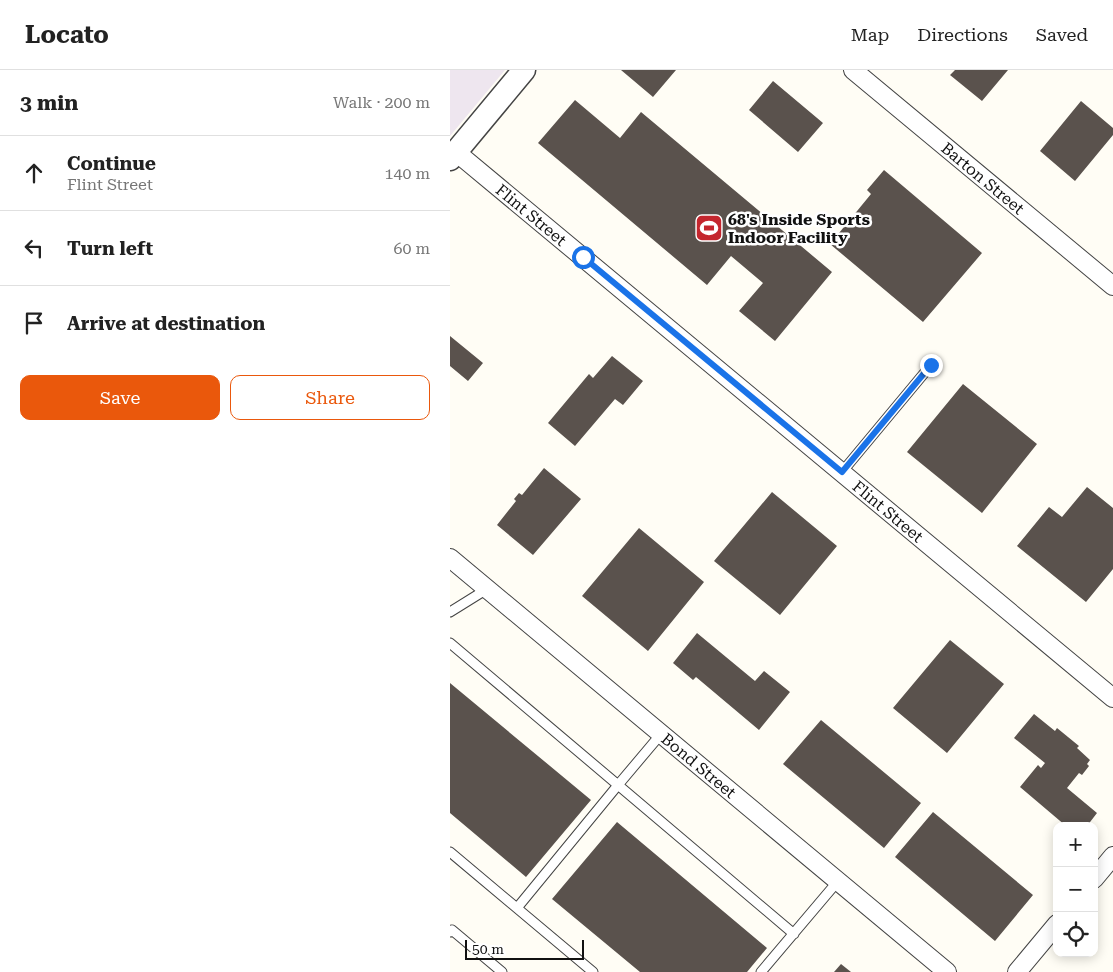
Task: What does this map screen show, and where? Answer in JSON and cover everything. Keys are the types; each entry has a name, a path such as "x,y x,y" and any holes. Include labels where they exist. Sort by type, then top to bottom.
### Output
{"street":[{"path":"453,155 524,70"},
{"name":"Barton Street","path":"853,70 1113,286"},
{"name":"Flint Street","path":"453,155 842,472 1113,698"},
{"name":"Bond Street","path":"450,558 947,972"},
{"path":"1098,874 1113,856"},
{"path":"1017,972 1053,929"}],"lane":[{"path":"842,472 931,365"},
{"path":"450,612 487,589"},
{"path":"450,643 794,934"},
{"path":"517,908 661,734"},
{"path":"450,852 592,972"},
{"path":"761,972 838,881"},
{"path":"451,930 502,972"}],"shaded area":[{"path":"450,70 505,70 450,136"}],"building":[{"path":"621,70 676,70 653,97"},
{"path":"955,70 1008,70 982,101 950,75"},
{"path":"773,81 823,123 798,152 749,110"},
{"name":"68's Inside Sports Indoor Facility","path":"575,100 620,138 641,112 832,272 775,341 739,311 763,283 731,256 707,285 538,143"},
{"path":"1081,101 1113,128 1113,135 1075,181 1040,151"},
{"path":"884,170 982,253 923,322 830,244 871,194 867,190"},
{"path":"450,336 483,363 468,381 450,366"},
{"path":"612,356 643,381 623,405 615,399 575,446 548,423 589,374 593,378"},
{"path":"963,384 1037,444 982,513 907,452"},
{"path":"544,468 581,499 533,555 497,525 516,501 514,499 519,493 522,495"},
{"path":"1087,487 1113,508 1113,569 1086,602 1017,546 1049,507 1062,517"},
{"path":"772,492 837,546 780,615 714,561"},
{"path":"639,528 704,582 648,651 582,596"},
{"path":"697,633 755,681 764,671 790,692 759,730 696,677 693,680 673,663"},
{"path":"950,640 1004,684 947,753 893,708"},
{"path":"450,683 591,800 526,877 450,813"},
{"path":"1034,714 1055,731 1057,728 1079,746 1077,748 1090,760 1087,764 1089,766 1082,775 1079,773 1067,788 1097,813 1090,822 1061,822 1020,787 1038,765 1041,768 1045,763 1014,738"},
{"path":"821,720 921,803 884,848 783,764"},
{"path":"933,812 1033,895 995,941 895,857"},
{"path":"617,822 767,948 747,972 640,972 552,899"},
{"path":"841,964 851,972 834,972"}],"place":[{"name":"68's Inside Sports Indoor Facility","path":"709,228"}],"route":[{"path":"583,257 842,472 931,365"}]}
